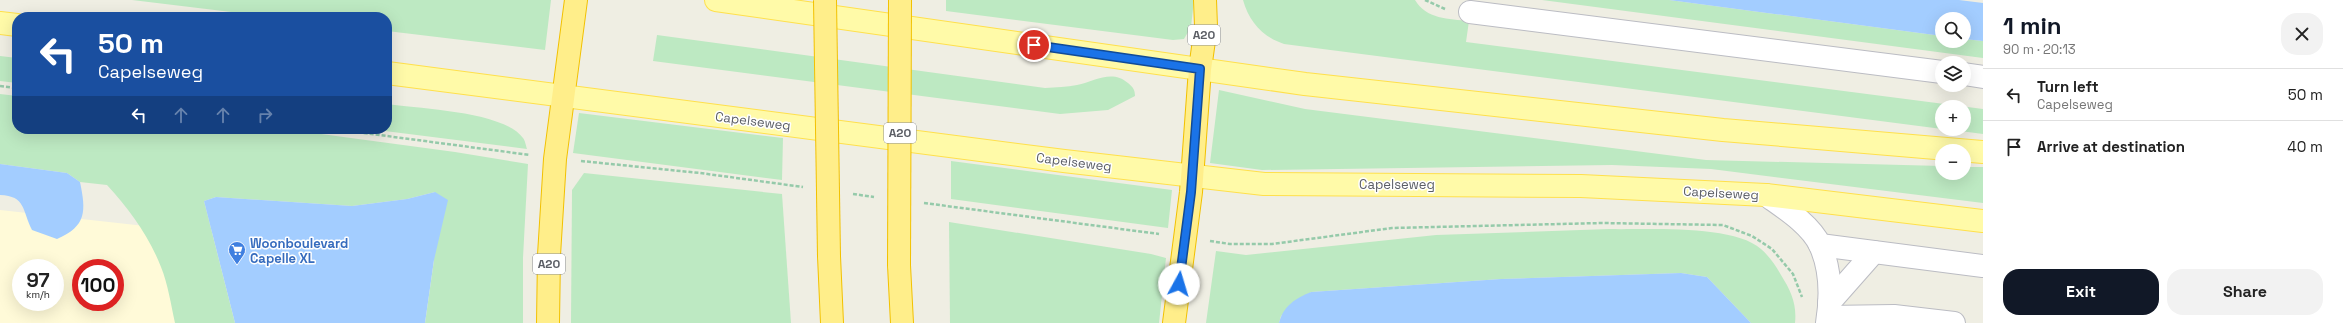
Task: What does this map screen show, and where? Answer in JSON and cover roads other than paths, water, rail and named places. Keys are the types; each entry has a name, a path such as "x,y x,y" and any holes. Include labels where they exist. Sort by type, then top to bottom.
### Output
{"highway":[{"path":"562,97 576,0"},
{"path":"825,0 829,256 832,323"},
{"name":"A20","path":"900,0 899,265 902,323"},
{"name":"A20","path":"1200,69 1206,26 1205,0"},
{"path":"1174,323 1192,177 1200,69"},
{"name":"A20","path":"548,323 549,255 555,158 562,97"}],"main road":[{"path":"716,0 1305,84 1723,130 1983,152"},
{"path":"0,23 12,24"},
{"name":"Capelseweg","path":"392,74 562,97 1192,177 1264,184 1581,186 1766,195 1983,221"}],"street":[{"path":"1470,12 1935,71"},
{"path":"1971,75 1983,77"},
{"name":"Capelseweg","path":"1766,195 1796,217 1820,245 1830,286 1828,314"},
{"path":"1820,245 1983,266"},
{"path":"1828,314 1874,252"},
{"path":"1828,314 1894,316 1916,321 1954,323"}],"water":[{"path":"1669,0 1959,0 1983,3 1983,41 1971,40 1971,12 1935,12 1935,35"},
{"path":"0,164 67,173 80,182 83,209 79,223 74,229 57,239 32,230 19,201 15,198 0,195"},
{"path":"435,192 448,200 434,260 425,323 235,323 204,201 216,197 352,206 407,199"},
{"path":"1681,273 1707,277 1751,323 1279,323 1287,307 1291,303 1311,292 1501,279"}],"place":[{"name":"Woonboulevard Capelle XL","path":"237,265"}]}
